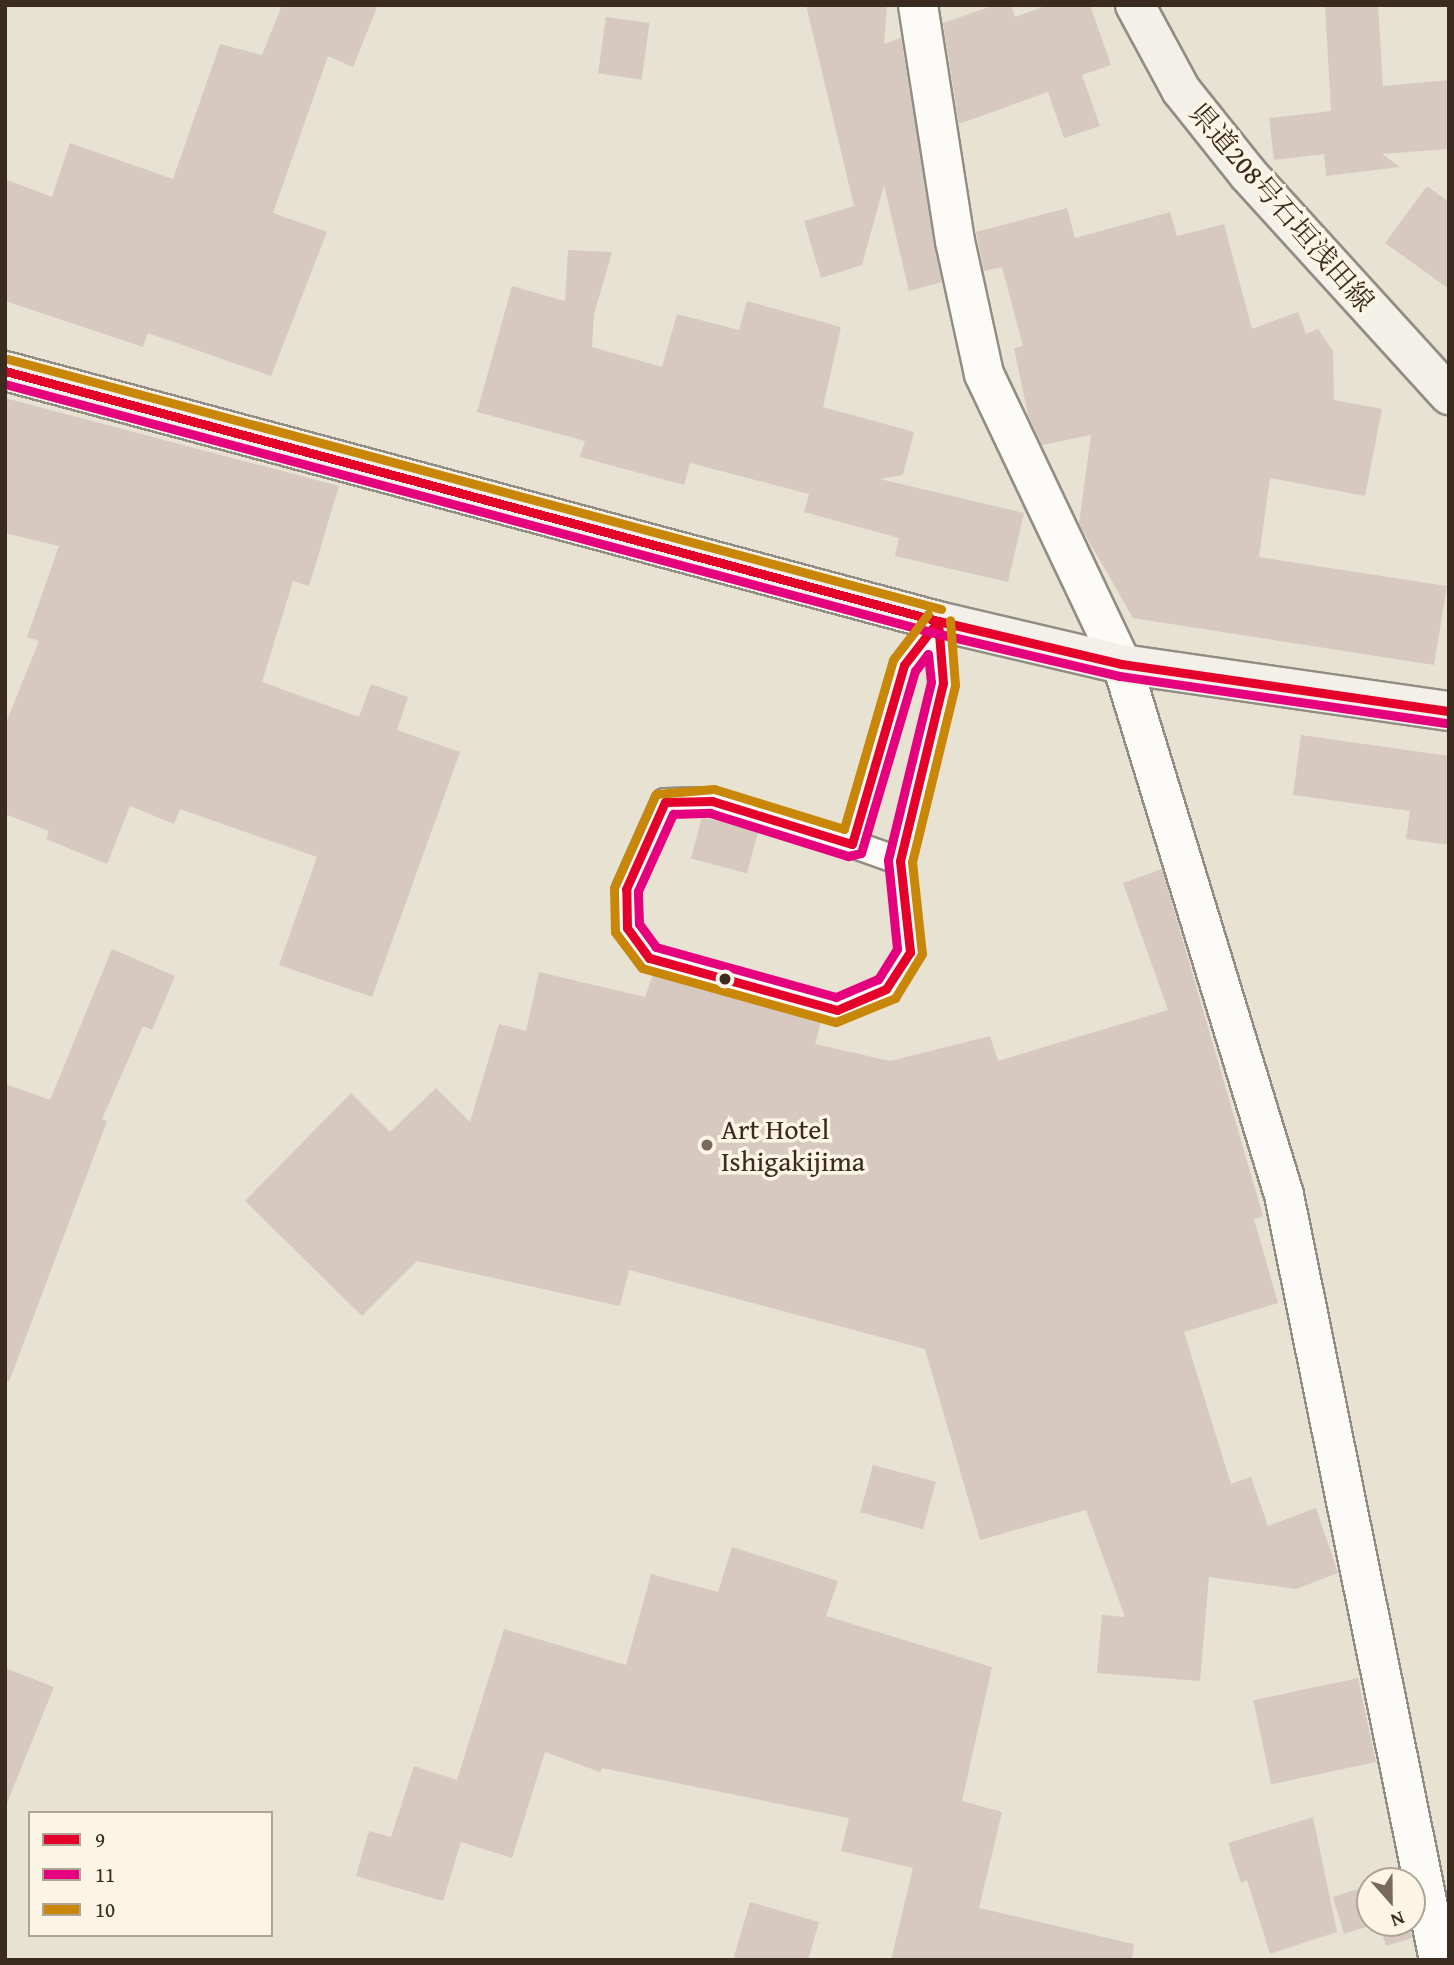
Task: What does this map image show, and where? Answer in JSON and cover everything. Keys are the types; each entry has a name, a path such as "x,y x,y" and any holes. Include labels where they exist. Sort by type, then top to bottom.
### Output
{"street":[{"path":"918,5 955,241 984,374 1122,664 1284,1195 1439,1960"},
{"name":"県道208号石垣浅田線","path":"1135,5 1181,90 1240,164 1449,394"},
{"path":"5,371 938,621 1122,664 1449,711"}],"lane":[{"path":"852,844 904,665 938,621"},
{"path":"900,861 712,801 665,802 626,889 626,928 649,958 837,1010 886,989 910,952 900,861 943,682 938,621"}],"building":[{"path":"282,5 378,5 353,67 328,56 273,213 327,232 271,376 148,333 143,347 5,301 5,179 52,197 70,143 173,179 220,44 262,55"},
{"path":"806,5 887,5 884,44 901,38 942,282 909,291 884,185 862,265 821,278 804,221 854,206"},
{"path":"995,5 1011,5 1015,17 1048,5 1090,5 1111,65 1082,75 1100,126 1064,138 1048,92 959,124 943,23"},
{"path":"1325,5 1378,5 1383,86 1449,80 1449,149 1382,154 1400,167 1326,176 1324,154 1274,160 1269,118 1331,111"},
{"path":"606,17 650,23 642,80 598,73"},
{"path":"1427,186 1449,202 1449,289 1385,243"},
{"path":"1067,208 1075,238 1170,212 1177,236 1224,224 1252,329 1298,312 1306,334 1318,329 1333,351 1334,400 1382,409 1365,496 1270,478 1259,557 1447,586 1434,665 1133,618 1079,524 1091,435 1042,445 1028,415 1014,348 1023,346 1002,267 984,271 976,232"},
{"path":"568,250 612,252 594,314 592,347 662,367 677,314 739,330 747,301 841,327 823,407 914,432 903,475 880,479 1024,513 1008,582 895,556 899,538 804,512 809,494 690,463 684,485 580,457 585,441 477,412 512,286 565,301"},
{"path":"5,398 339,486 309,586 293,581 262,682 359,717 371,684 408,697 397,730 460,752 372,997 279,965 317,857 180,809 174,824 130,806 107,864 46,839 49,831 5,814 5,725 39,641 27,637 59,546 5,533"},
{"path":"1301,735 1449,756 1449,845 1406,839 1410,811 1293,795"},
{"path":"702,817 758,832 747,874 691,859"},
{"path":"1162,869 1263,1216 1254,1219 1278,1303 1184,1332 1231,1484 1251,1477 1268,1526 1316,1508 1338,1573 1296,1589 1209,1577 1200,1681 1097,1673 1102,1615 1125,1617 1086,1510 980,1540 925,1349 629,1270 620,1306 417,1261 362,1316 245,1201 351,1093 390,1132 436,1088 470,1122 499,1024 526,1031 539,972 645,997 653,975 821,1022 815,1044 890,1061 990,1036 998,1061 1168,1010 1123,883"},
{"path":"112,949 175,976 152,1030 143,1026 102,1119 107,1121 9,1382 5,1381 5,1084 50,1100"},
{"path":"873,1465 936,1482 923,1529 860,1512"},
{"path":"732,1547 838,1581 826,1616 992,1667 962,1801 1002,1812 979,1908 1134,1944 1132,1960 891,1960 913,1868 841,1851 849,1818 602,1768 600,1772 545,1752 512,1858 461,1842 443,1901 356,1876 369,1831 391,1837 414,1766 457,1780 504,1629 626,1665 651,1574 718,1592"},
{"path":"5,1668 54,1687 7,1803 5,1803"},
{"path":"1358,1678 1376,1762 1271,1784 1253,1700"},
{"path":"1313,1817 1337,1932 1270,1954 1247,1880 1241,1883 1228,1843"},
{"path":"1356,1890 1356,1930 1344,1934 1333,1897"},
{"path":"750,1902 819,1922 808,1960 733,1960"},
{"path":"1383,1937 1412,1937 1412,1938 1386,1946"}],"transit line":[{"name":"10","path":"8,359 941,609"},
{"name":"9","path":"5,371 938,621 1122,664 1449,711"},
{"name":"11","path":"5,384 935,633 1120,676 1447,723"},
{"name":"10","path":"928,614 893,660 844,829 714,789 656,794 614,888 615,932 642,968 836,1022 895,998 922,954 912,862 955,685 950,620"},
{"name":"9","path":"938,621 943,683 900,861 910,952 886,989 837,1010 649,958 627,928 626,889 665,802 712,801 852,844 904,665 938,621"},
{"name":"11","path":"928,654 931,682 888,860 897,949 878,979 836,997 656,947 639,924 638,891 673,814 710,813 848,856 861,853 915,671 928,654"}],"place":[{"name":"Art Hotel Ishigakijima","path":"707,1145"}]}
